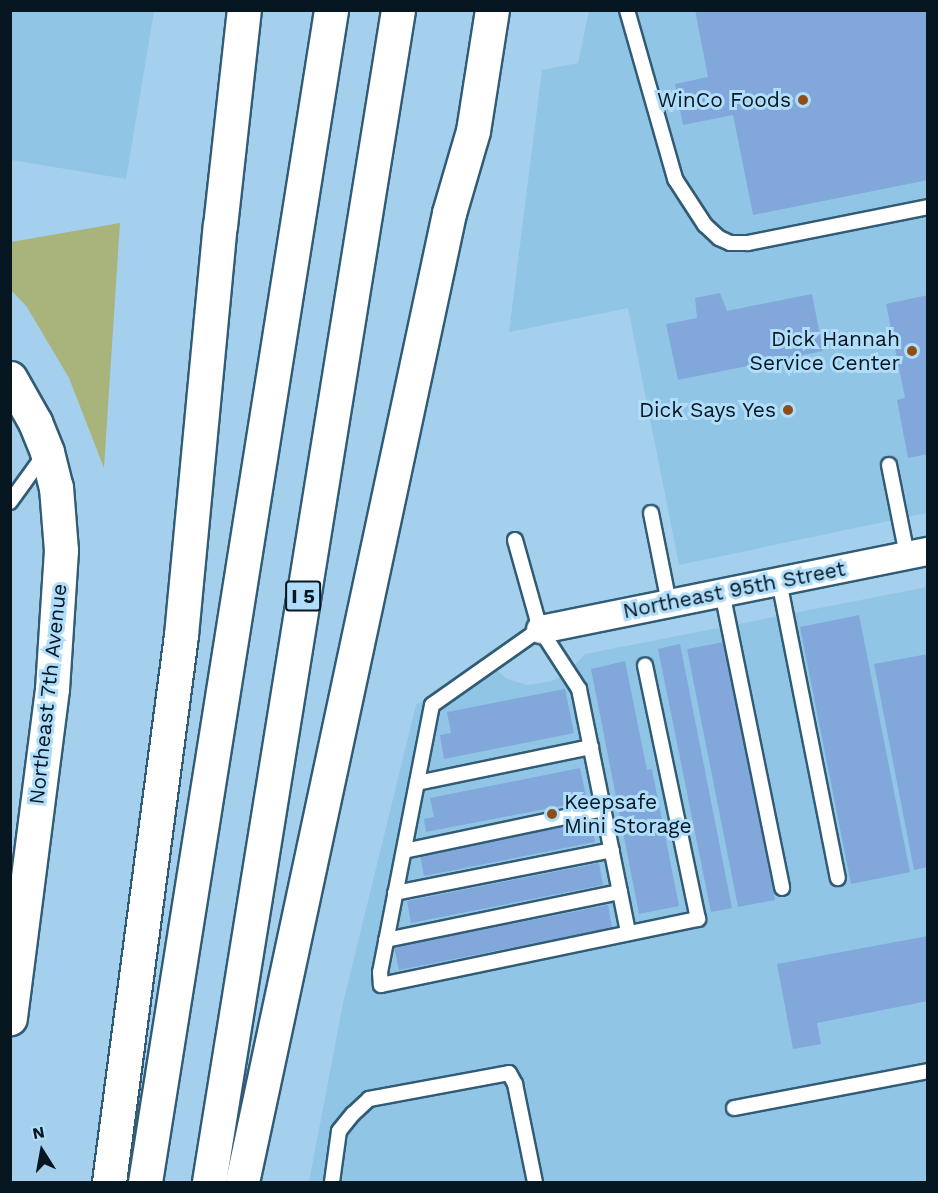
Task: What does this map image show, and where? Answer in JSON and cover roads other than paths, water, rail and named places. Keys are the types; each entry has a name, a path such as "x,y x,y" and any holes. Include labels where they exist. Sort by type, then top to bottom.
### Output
{"main road":[{"path":"109,1182 181,635 220,226 244,10"},
{"path":"145,1182 331,10"},
{"name":"I 5","path":"209,1182 398,10"},
{"path":"242,1182 447,225 473,131 492,10"},
{"name":"Northeast 7th Avenue","path":"10,378 35,422 47,452 60,516 57,643 11,1014"}],"street":[{"name":"Northeast 95th Street","path":"540,629 922,552"}],"lane":[{"path":"627,10 675,179 713,235 730,243 748,243 927,207"},
{"path":"10,502 47,452"},
{"path":"889,465 922,552"},
{"path":"651,513 669,603"},
{"path":"515,540 540,629 579,689 628,933"},
{"path":"778,581 838,878"},
{"path":"722,592 782,888"},
{"path":"540,629 432,705 380,972 381,985 698,919 645,664"},
{"path":"417,783 591,747"},
{"path":"404,850 603,809"},
{"path":"395,893 612,850"},
{"path":"386,940 620,892"},
{"path":"734,1108 927,1071"},
{"path":"332,1182 339,1131 369,1099 498,1073 508,1073 515,1084 535,1182"}],"place":[{"name":"WinCo Foods","path":"803,100"},
{"name":"Dick Hannah Service Center","path":"912,351"},
{"name":"Dick Says Yes","path":"788,410"},
{"name":"Keepsafe Mini Storage","path":"552,814"}]}
